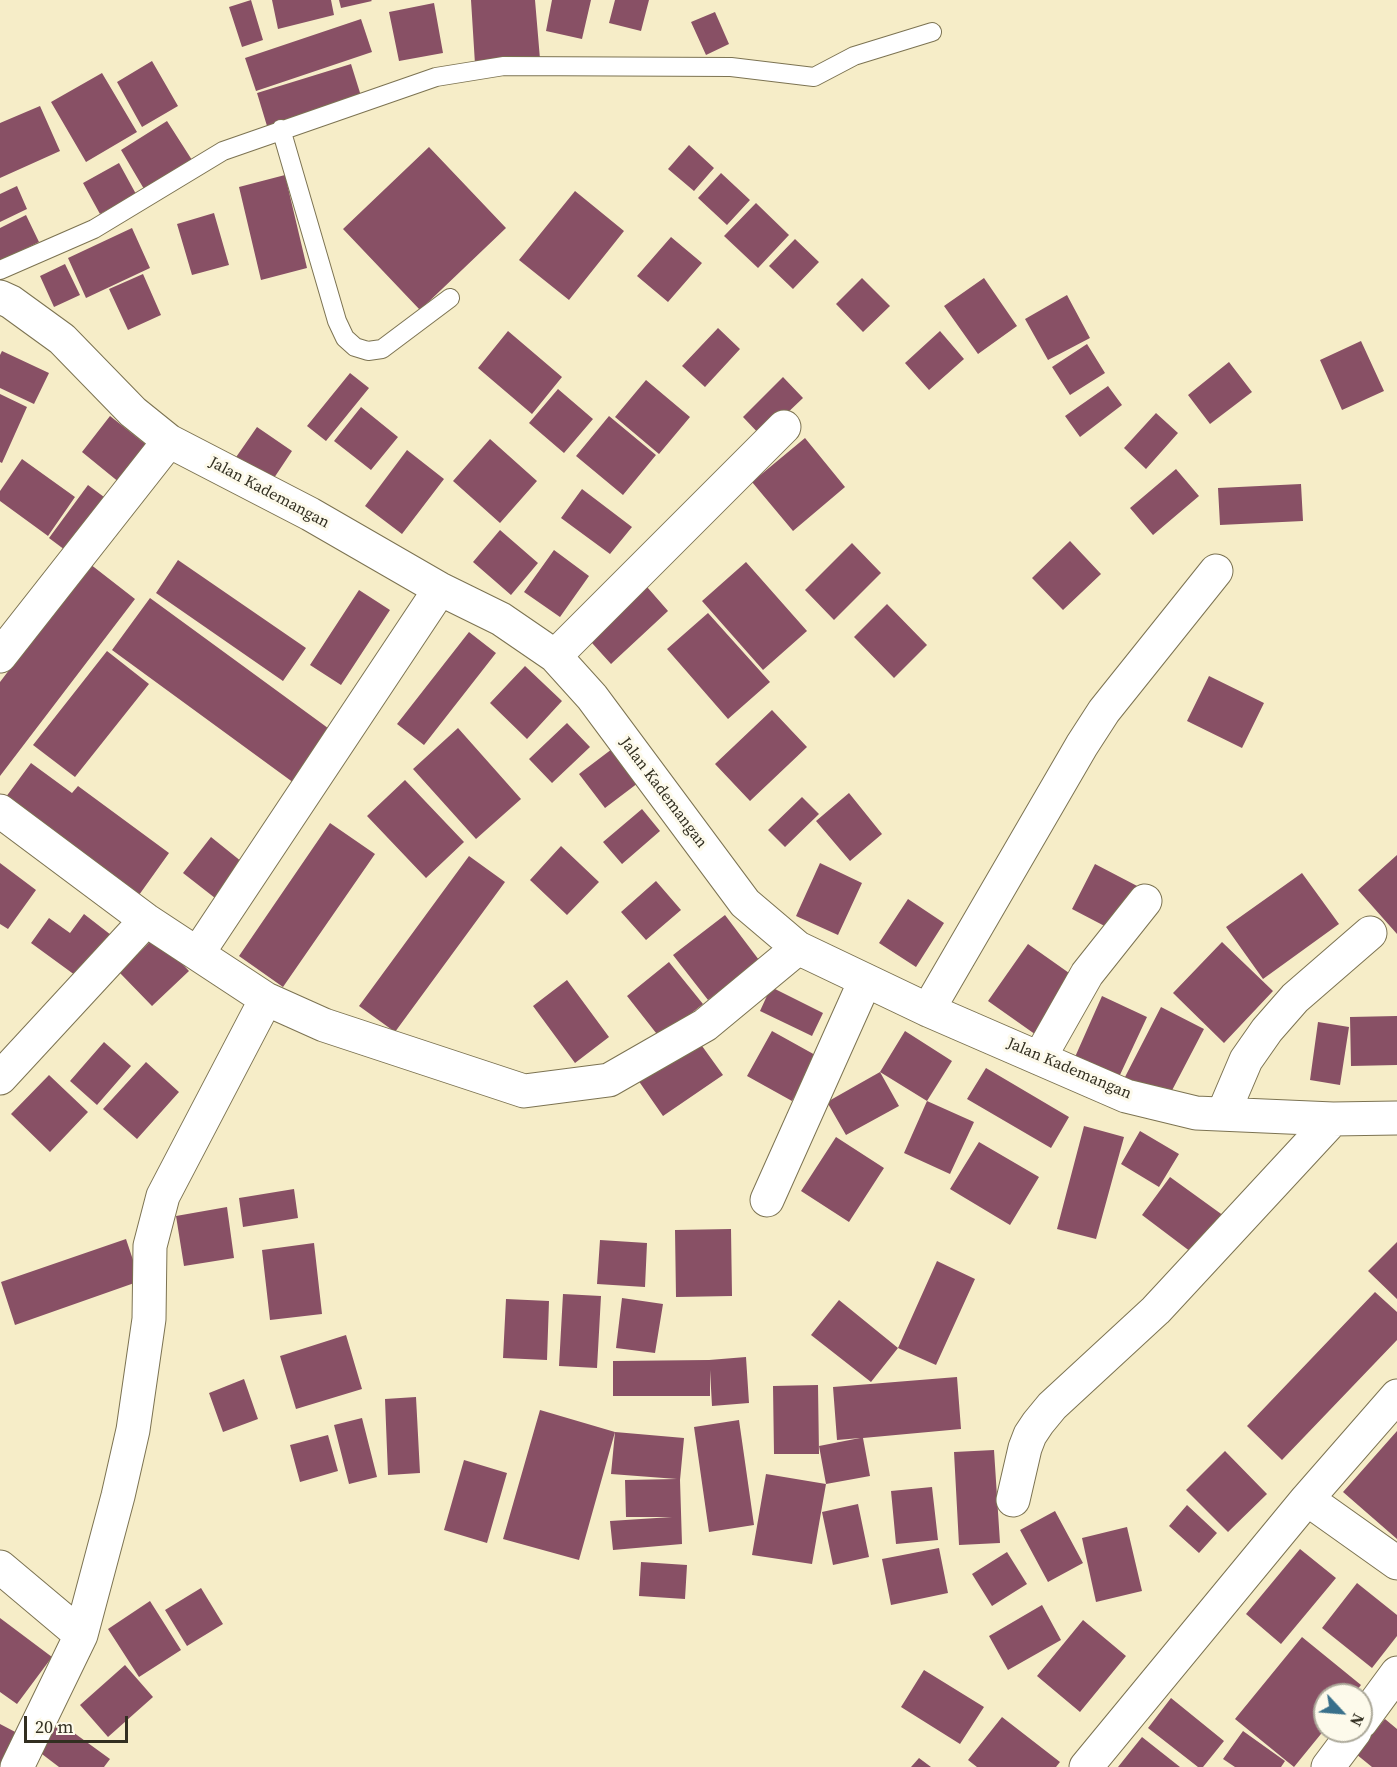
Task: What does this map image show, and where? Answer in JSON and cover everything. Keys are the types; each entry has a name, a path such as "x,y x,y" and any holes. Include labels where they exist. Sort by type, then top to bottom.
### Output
{"street":[{"name":"Jalan Kademangan","path":"0,297 11,302 62,339 133,412 169,441 310,513 440,589 501,619 555,656 592,697 745,903 798,948 928,1010 1126,1096 1196,1113 1333,1119 1397,1118"},
{"path":"555,656 784,427"},
{"path":"0,656 169,441"},
{"path":"928,1010 1104,711 1216,571"},
{"path":"198,953 440,589"},
{"path":"0,811 146,920 266,999 324,1025 524,1091 609,1080 705,1025 798,948"},
{"path":"1040,1057 1087,974 1145,901"},
{"path":"0,1078 146,920"},
{"path":"1222,1114 1246,1060 1267,1030 1295,998 1370,933"},
{"path":"767,1200 865,981"},
{"path":"17,1767 81,1635 118,1496 132,1430 148,1319 150,1246 163,1196 266,999"},
{"path":"1013,1500 1030,1435 1045,1414 1156,1310 1333,1119"},
{"path":"1086,1767 1307,1499 1397,1396"},
{"path":"1307,1499 1397,1563"},
{"path":"0,1567 81,1635"},
{"path":"1373,1706 1397,1673"},
{"path":"1328,1767 1346,1743"}],"lane":[{"path":"0,270 94,230 223,151 436,77 504,66 731,67 814,77 854,56 932,32"},
{"path":"281,129 337,321 345,338 355,347 368,351 382,349 450,298"}],"building":[{"path":"251,0 263,40 242,47 229,7"},
{"path":"272,0 331,0 334,15 278,29"},
{"path":"339,0 371,0 372,1 341,8"},
{"path":"471,0 535,0 540,59 475,64"},
{"path":"552,0 591,0 582,39 546,31"},
{"path":"615,0 649,0 641,31 609,23"},
{"path":"434,3 443,53 399,61 389,12"},
{"path":"715,12 729,44 706,55 691,22"},
{"path":"361,19 372,52 256,91 245,58"},
{"path":"152,61 178,106 142,127 117,82"},
{"path":"351,64 361,96 267,126 257,93"},
{"path":"102,73 137,132 86,162 51,102"},
{"path":"40,106 60,151 0,178 0,123"},
{"path":"167,121 192,160 144,189 121,150"},
{"path":"689,145 714,168 694,191 668,169"},
{"path":"429,147 506,228 420,310 343,229"},
{"path":"119,163 136,194 100,214 83,183"},
{"path":"721,173 750,200 727,225 698,198"},
{"path":"285,175 307,268 261,280 239,187"},
{"path":"17,186 27,209 0,222 0,194"},
{"path":"575,191 624,231 569,300 519,260"},
{"path":"756,203 789,235 758,268 724,236"},
{"path":"214,213 229,265 192,275 177,224"},
{"path":"26,215 39,242 0,261 0,228"},
{"path":"132,228 150,268 86,298 68,258"},
{"path":"671,237 702,263 668,302 637,276"},
{"path":"795,239 819,262 793,289 769,266"},
{"path":"65,264 80,295 54,307 40,276"},
{"path":"143,274 161,315 128,330 109,289"},
{"path":"862,278 890,306 863,332 836,304"},
{"path":"984,278 1017,326 978,354 944,306"},
{"path":"1067,295 1090,338 1048,360 1025,319"},
{"path":"718,328 740,349 705,387 682,366"},
{"path":"508,331 562,377 532,414 478,368"},
{"path":"940,331 964,359 929,390 905,363"},
{"path":"1361,341 1384,391 1342,410 1320,360"},
{"path":"1087,344 1105,373 1070,395 1052,367"},
{"path":"2,351 49,373 34,404 0,388"},
{"path":"1229,362 1252,392 1210,424 1188,395"},
{"path":"350,373 369,388 326,441 307,426"},
{"path":"783,377 803,398 762,437 743,417"},
{"path":"646,380 690,417 659,454 615,417"},
{"path":"1108,386 1122,405 1080,437 1065,416"},
{"path":"558,389 593,419 564,453 529,423"},
{"path":"0,394 27,407 2,463 0,462"},
{"path":"361,407 398,437 371,470 334,441"},
{"path":"1156,413 1178,433 1146,469 1124,448"},
{"path":"110,416 149,447 120,483 82,452"},
{"path":"609,416 656,455 623,495 576,456"},
{"path":"257,427 292,451 268,487 232,463"},
{"path":"805,438 845,487 793,531 752,482"},
{"path":"490,439 537,481 500,523 453,481"},
{"path":"407,450 444,479 402,534 365,506"},
{"path":"22,459 75,497 48,536 0,501 0,491"},
{"path":"1176,469 1199,496 1153,535 1130,508"},
{"path":"1301,484 1303,521 1220,525 1218,488"},
{"path":"88,485 108,500 69,553 49,538"},
{"path":"582,489 632,527 610,554 561,518"},
{"path":"500,530 538,563 511,595 473,562"},
{"path":"1070,541 1101,574 1063,610 1032,578"},
{"path":"852,543 881,573 834,620 805,590"},
{"path":"554,550 589,576 560,617 524,592"},
{"path":"178,560 306,648 283,681 156,593"},
{"path":"746,562 807,631 763,670 702,601"},
{"path":"90,564 135,599 0,776 0,682"},
{"path":"641,580 668,611 611,664 583,633"},
{"path":"359,590 390,610 341,685 310,665"},
{"path":"150,598 332,731 294,783 112,650"},
{"path":"887,604 927,645 894,678 854,637"},
{"path":"708,613 770,682 728,719 667,649"},
{"path":"469,632 496,653 424,745 397,724"},
{"path":"107,651 149,684 75,777 33,745"},
{"path":"525,666 562,701 527,739 490,703"},
{"path":"1209,676 1264,703 1242,748 1187,721"},
{"path":"772,710 807,747 750,801 715,764"},
{"path":"567,723 590,747 552,783 529,759"},
{"path":"458,728 521,799 476,839 413,769"},
{"path":"612,749 638,783 605,808 579,774"},
{"path":"31,763 72,793 78,786 169,853 134,902 0,805"},
{"path":"405,780 464,842 426,878 367,816"},
{"path":"849,793 882,834 850,861 816,821"},
{"path":"802,797 819,814 785,847 768,830"},
{"path":"642,809 660,831 622,864 603,842"},
{"path":"330,823 375,854 283,987 239,956"},
{"path":"211,837 242,862 215,898 183,873"},
{"path":"561,846 599,882 567,915 530,880"},
{"path":"1397,855 1397,934 1358,890"},
{"path":"469,856 505,882 395,1032 359,1006"},
{"path":"0,863 36,890 8,929 0,924"},
{"path":"820,863 862,883 838,935 796,916"},
{"path":"1095,864 1141,888 1118,933 1072,909"},
{"path":"1302,873 1339,924 1263,979 1226,927"},
{"path":"656,881 681,910 646,940 621,912"},
{"path":"908,899 944,923 916,967 879,943"},
{"path":"84,914 111,935 79,978 31,943 49,918 70,933"},
{"path":"725,915 759,960 708,1000 673,955"},
{"path":"156,936 189,971 152,1006 119,972"},
{"path":"1222,942 1273,991 1224,1043 1173,993"},
{"path":"1028,944 1079,980 1039,1037 988,1001"},
{"path":"669,962 703,1004 660,1038 627,996"},
{"path":"567,980 609,1037 575,1063 533,1006"},
{"path":"771,987 823,1013 812,1036 760,1011"},
{"path":"1102,996 1147,1017 1119,1077 1075,1057"},
{"path":"1161,1007 1204,1029 1167,1100 1125,1077"},
{"path":"1397,1016 1397,1065 1351,1066 1350,1017"},
{"path":"1318,1022 1349,1027 1340,1085 1310,1080"},
{"path":"772,1031 817,1056 792,1101 747,1076"},
{"path":"905,1031 952,1061 927,1101 880,1072"},
{"path":"697,1039 723,1075 663,1116 638,1080"},
{"path":"104,1042 131,1066 97,1105 70,1081"},
{"path":"146,1062 179,1092 137,1139 103,1109"},
{"path":"986,1068 1069,1117 1051,1148 967,1099"},
{"path":"880,1072 899,1106 846,1135 827,1102"},
{"path":"49,1075 88,1112 50,1152 11,1114"},
{"path":"927,1101 974,1122 950,1174 904,1153"},
{"path":"1084,1126 1124,1137 1096,1239 1057,1229"},
{"path":"1140,1131 1179,1154 1159,1187 1121,1164"},
{"path":"836,1137 884,1168 849,1222 801,1191"},
{"path":"979,1142 1039,1177 1010,1225 950,1189"},
{"path":"1170,1177 1224,1216 1195,1255 1142,1215"},
{"path":"294,1189 298,1218 243,1227 239,1198"},
{"path":"227,1207 234,1258 184,1266 176,1216"},
{"path":"731,1229 732,1296 676,1297 675,1230"},
{"path":"126,1239 140,1281 15,1325 1,1282"},
{"path":"600,1240 647,1243 645,1287 597,1284"},
{"path":"1397,1242 1397,1299 1368,1271"},
{"path":"314,1243 322,1314 270,1320 262,1250"},
{"path":"937,1261 975,1279 936,1365 898,1348"},
{"path":"1375,1292 1397,1312 1397,1340 1282,1460 1247,1426"},
{"path":"563,1294 601,1296 597,1368 559,1366"},
{"path":"622,1298 663,1304 655,1353 616,1348"},
{"path":"506,1299 549,1301 547,1360 503,1358"},
{"path":"839,1300 898,1348 871,1382 811,1335"},
{"path":"346,1335 362,1389 296,1409 280,1356"},
{"path":"746,1357 749,1403 712,1406 710,1370 710,1396 613,1396 613,1361 709,1360"},
{"path":"957,1377 961,1429 863,1438 870,1476 826,1484 819,1446 860,1438 837,1440 833,1387"},
{"path":"244,1379 258,1419 223,1432 209,1393"},
{"path":"818,1385 819,1454 774,1454 773,1386"},
{"path":"416,1397 420,1473 388,1475 385,1399"},
{"path":"540,1410 615,1432 579,1560 503,1539"},
{"path":"362,1418 377,1477 349,1484 334,1425"},
{"path":"739,1420 754,1525 709,1532 694,1427"},
{"path":"1397,1431 1397,1539 1343,1492"},
{"path":"615,1432 684,1438 680,1480 682,1544 613,1550 610,1521 672,1517 626,1517 625,1480 677,1479 611,1474"},
{"path":"328,1435 338,1471 300,1482 290,1445"},
{"path":"994,1450 1000,1543 959,1545 954,1452"},
{"path":"1225,1451 1267,1494 1228,1532 1186,1490"},
{"path":"464,1460 507,1473 487,1543 444,1530"},
{"path":"766,1474 826,1484 812,1564 752,1555"},
{"path":"932,1487 938,1540 896,1544 891,1491"},
{"path":"858,1504 869,1557 833,1565 822,1512"},
{"path":"1187,1505 1217,1533 1199,1553 1169,1526"},
{"path":"1055,1511 1083,1563 1048,1582 1020,1530"},
{"path":"1127,1527 1142,1591 1096,1602 1082,1538"},
{"path":"939,1548 948,1593 891,1605 882,1559"},
{"path":"1300,1549 1336,1578 1281,1644 1246,1614"},
{"path":"1007,1552 1027,1584 992,1606 972,1574"},
{"path":"641,1562 687,1565 685,1599 639,1596"},
{"path":"1357,1583 1397,1615 1397,1636 1372,1668 1322,1628"},
{"path":"201,1588 223,1624 187,1646 165,1610"},
{"path":"150,1601 181,1650 139,1677 108,1629"},
{"path":"1042,1605 1061,1640 1008,1670 989,1636"},
{"path":"0,1618 52,1657 17,1704 0,1692"},
{"path":"1083,1620 1126,1656 1080,1712 1037,1676"},
{"path":"1302,1637 1359,1683 1313,1683 1314,1743 1294,1767 1235,1719"},
{"path":"125,1665 153,1697 108,1737 80,1705"},
{"path":"924,1670 984,1707 960,1744 901,1707"},
{"path":"1171,1698 1224,1741 1203,1767 1198,1767 1148,1728"},
{"path":"1002,1717 1060,1762 1056,1767 977,1767 968,1760"},
{"path":"1385,1719 1397,1729 1397,1767 1372,1767 1356,1754 1365,1743 1373,1743 1373,1733"},
{"path":"59,1722 110,1759 104,1767 59,1767 38,1751"},
{"path":"0,1724 21,1735 3,1767 0,1767"},
{"path":"1243,1731 1285,1761 1281,1767 1235,1767 1223,1759"},
{"path":"1142,1737 1180,1767 1118,1767"},
{"path":"919,1758 931,1767 911,1767"}]}
